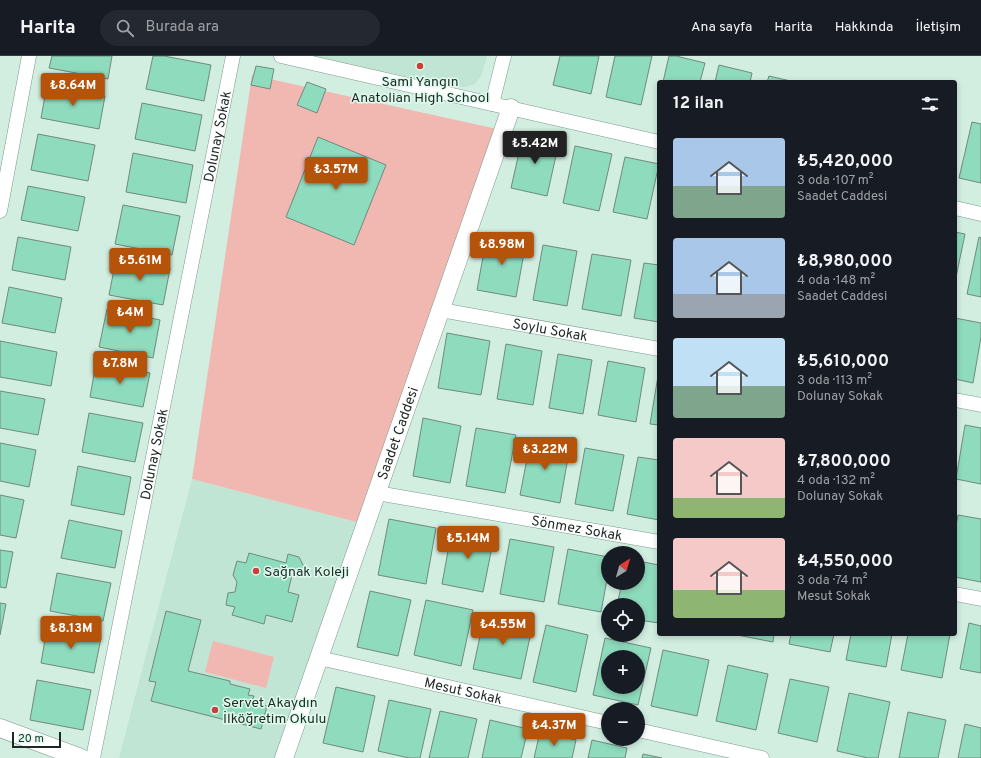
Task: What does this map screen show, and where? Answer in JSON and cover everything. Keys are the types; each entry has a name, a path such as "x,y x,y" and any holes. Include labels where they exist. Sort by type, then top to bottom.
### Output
{"street":[{"path":"0,211 29,56"},
{"name":"Dolunay Sokak","path":"93,758 233,56"},
{"path":"281,56 657,142"},
{"path":"492,104 504,56"},
{"name":"Saadet Caddesi","path":"284,758 511,108"},
{"path":"957,208 981,214"},
{"name":"Soylu Sokak","path":"441,310 657,348"},
{"path":"957,400 981,405"},
{"name":"Sönmez Sokak","path":"377,493 657,542"},
{"path":"957,594 981,599"},
{"name":"Mesut Sokak","path":"319,658 601,721"},
{"path":"0,728 81,758"},
{"path":"645,732 762,758"}],"shaded area":[{"name":"Sami Yangın Anatolian High School","path":"308,56 487,56 481,76 475,84 466,87 458,87"},
{"path":"252,75 497,129 360,523 192,479"},
{"path":"192,479 360,523 279,758 119,758"},
{"path":"213,641 274,657 266,688 205,672"}],"building":[{"path":"52,56 112,56 108,79 49,68"},
{"path":"153,56 164,56 211,65 204,101 146,89"},
{"path":"560,56 599,56 591,94 553,85"},
{"path":"615,56 652,56 641,105 606,97"},
{"path":"669,56 676,56 705,63 701,80 663,80"},
{"path":"719,65 752,73 750,80 715,80"},
{"path":"256,66 274,69 270,89 251,85"},
{"path":"769,76 786,80 768,80"},
{"path":"307,82 326,89 317,113 297,105"},
{"path":"47,85 105,96 99,129 41,118"},
{"path":"142,103 202,115 195,151 135,139"},
{"path":"972,122 981,124 981,183 959,178"},
{"path":"38,134 95,145 88,181 31,170"},
{"path":"523,135 559,142 547,196 511,188"},
{"path":"318,137 386,165 354,245 286,217"},
{"path":"575,146 612,154 599,211 563,203"},
{"path":"133,153 193,165 186,203 126,192"},
{"path":"625,157 657,164 657,173 647,219 613,212"},
{"path":"28,186 85,197 78,231 21,220"},
{"path":"123,205 180,216 172,255 115,244"},
{"path":"957,232 965,234 957,272"},
{"path":"487,235 526,242 516,297 477,290"},
{"path":"18,237 71,247 65,280 12,270"},
{"path":"979,237 981,238 981,297 967,294"},
{"path":"543,245 577,251 567,306 533,300"},
{"path":"592,254 631,260 621,316 582,309"},
{"path":"116,259 170,269 163,305 109,295"},
{"path":"644,263 657,265 657,322 634,318"},
{"path":"9,287 62,298 55,333 2,323"},
{"path":"107,309 160,320 153,358 99,347"},
{"path":"957,318 981,323 981,337 973,383 957,379"},
{"path":"447,333 490,341 481,395 438,388"},
{"path":"0,341 57,352 51,386 0,377"},
{"path":"506,344 542,351 533,405 497,399"},
{"path":"558,354 592,360 583,414 549,408"},
{"path":"608,361 645,368 636,422 598,415"},
{"path":"96,363 150,373 143,407 90,397"},
{"path":"657,382 657,425 650,424"},
{"path":"0,391 45,399 38,435 0,428"},
{"path":"89,413 143,423 135,462 82,452"},
{"path":"423,418 461,426 450,483 413,476"},
{"path":"965,425 981,428 981,484 957,479"},
{"path":"476,428 516,435 505,493 466,486"},
{"path":"531,438 570,446 560,503 520,495"},
{"path":"0,443 36,450 29,487 0,481"},
{"path":"585,448 624,455 613,511 575,504"},
{"path":"638,457 657,460 657,520 627,514"},
{"path":"78,466 131,477 124,515 71,505"},
{"path":"0,495 24,500 16,538 0,535"},
{"path":"958,515 981,519 981,582 957,577"},
{"path":"389,519 436,528 426,584 378,575"},
{"path":"69,520 122,531 115,568 61,558"},
{"path":"452,529 494,537 483,592 442,584"},
{"path":"510,539 554,547 544,602 500,594"},
{"path":"568,549 601,556 601,590 605,590 604,598 601,598 601,612 558,604"},
{"path":"0,550 13,552 6,588 0,587"},
{"path":"249,553 286,563 288,554 299,557 304,567 303,570 296,576 292,575 288,592 299,595 292,622 266,615 264,624 232,615 235,607 226,605 228,593 235,592 237,582 233,575 237,561 246,563"},
{"path":"645,562 657,565 657,623 645,621 645,598 619,598 620,590 645,590"},
{"path":"57,573 111,583 103,621 50,611"},
{"path":"370,591 411,600 398,656 357,647"},
{"path":"426,600 473,610 461,666 414,655"},
{"path":"0,603 6,604 0,635"},
{"path":"166,611 201,620 188,671 230,681 230,684 250,689 248,695 254,696 252,702 267,706 261,729 151,701 156,682 149,681"},
{"path":"485,613 533,623 521,679 473,669"},
{"path":"969,623 981,626 981,673 960,669"},
{"path":"546,625 588,635 576,692 533,682"},
{"path":"47,628 101,638 94,673 41,663"},
{"path":"742,636 774,636 773,642"},
{"path":"791,636 834,636 830,652 789,644"},
{"path":"851,636 892,636 886,667 846,660"},
{"path":"908,636 950,636 942,678 901,670"},
{"path":"604,642 623,642 651,648 645,674 645,650 602,650"},
{"path":"663,650 709,660 697,716 651,706"},
{"path":"601,657 601,694 641,694 639,702 624,702 593,695"},
{"path":"728,665 768,674 756,730 716,721"},
{"path":"790,679 829,687 817,742 778,733"},
{"path":"37,680 91,690 83,730 30,720"},
{"path":"336,687 375,696 363,752 323,743"},
{"path":"849,693 890,702 878,758 868,758 837,751"},
{"path":"389,700 431,709 420,758 409,758 378,751"},
{"path":"440,711 477,719 468,758 429,758"},
{"path":"908,712 946,720 938,758 899,758"},
{"path":"490,720 528,729 521,758 482,758"},
{"path":"965,724 981,728 981,758 958,758"},
{"path":"540,732 576,740 572,758 534,758"},
{"path":"592,740 601,742 601,746 618,746 627,748 625,758 588,758"},
{"path":"643,754 662,758 642,758"}],"place":[{"name":"Sami Yangın Anatolian High School","path":"420,66"},
{"name":"Sağnak Koleji","path":"256,571"},
{"name":"Servet Akaydın İlköğretim Okulu","path":"215,710"}]}
